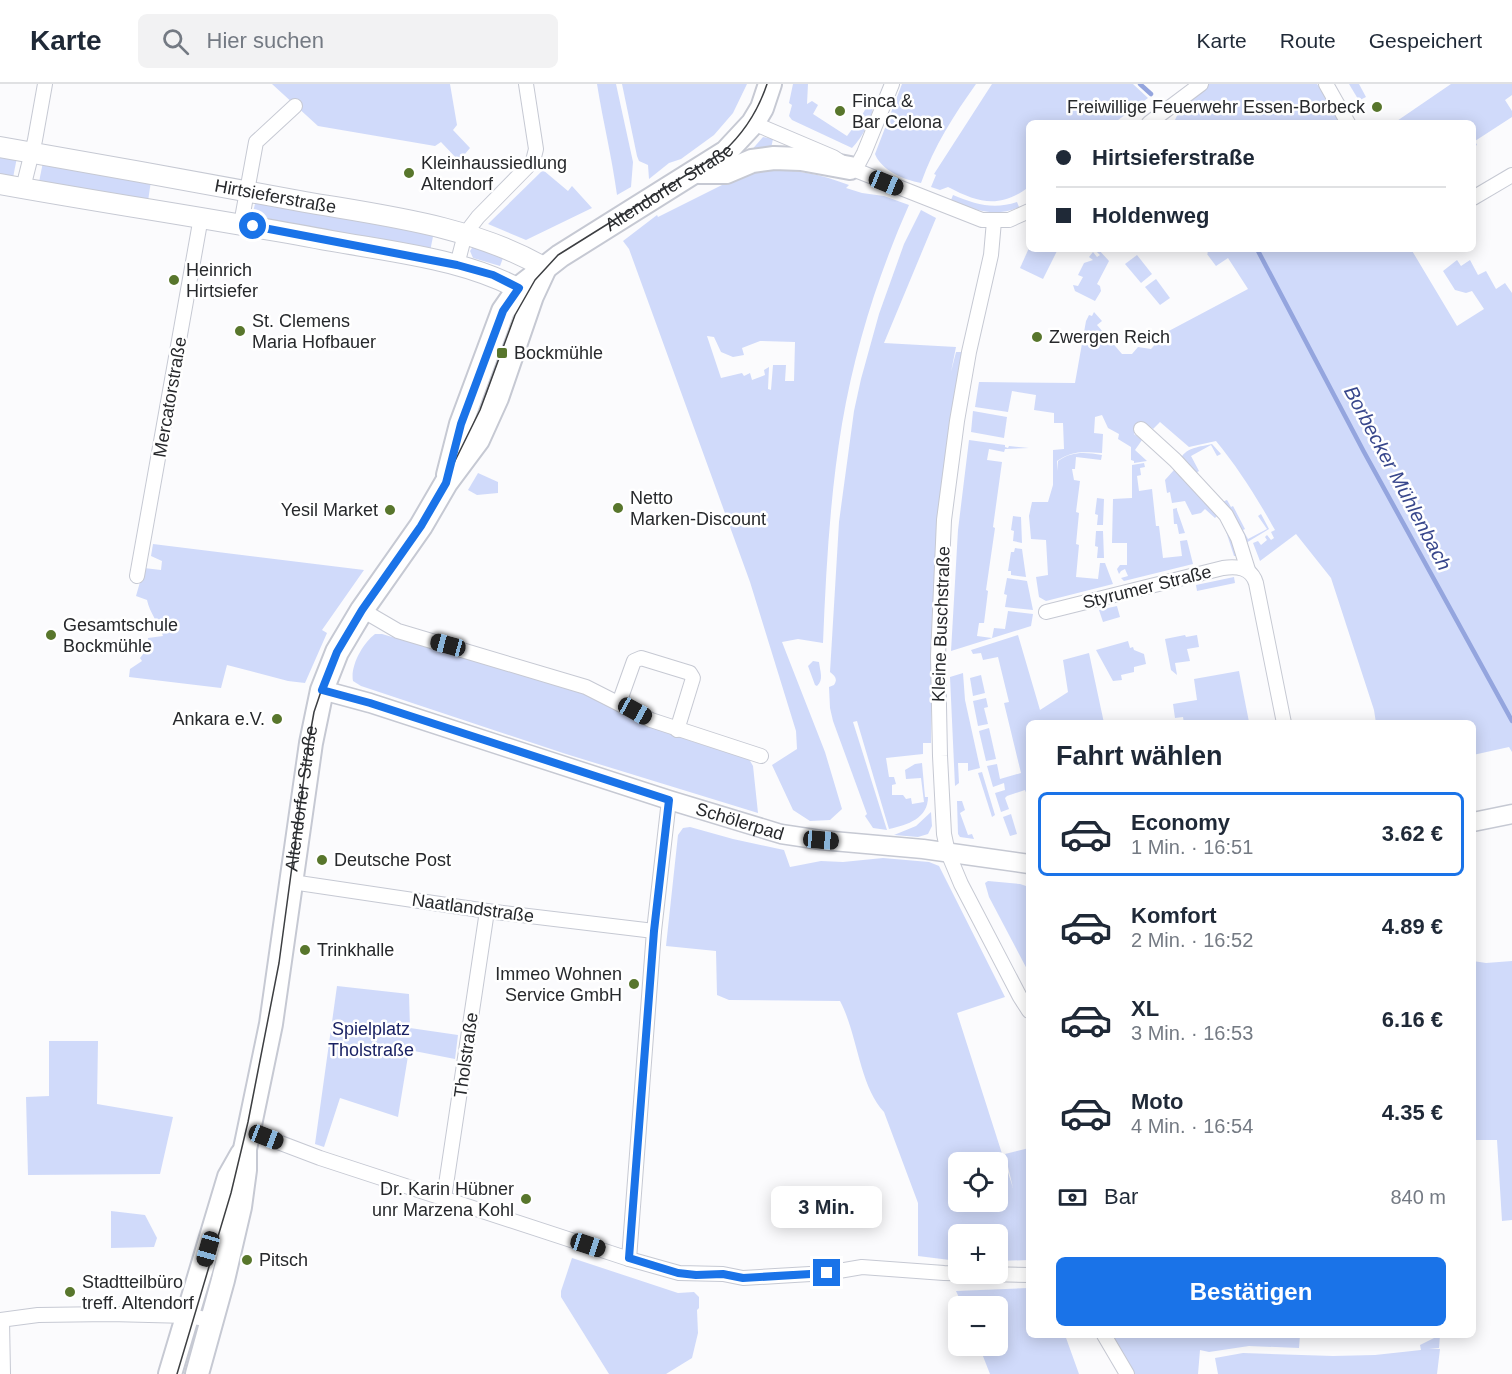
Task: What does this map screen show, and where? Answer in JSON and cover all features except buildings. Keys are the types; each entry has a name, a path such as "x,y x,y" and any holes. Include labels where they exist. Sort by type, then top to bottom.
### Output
{"main road":[{"name":"Altendorfer Straße","path":"197,1374 224,1280 240,1207 247,1140 271,1024 311,743 322,690 337,652 362,610 421,526 446,483 461,424 503,311 526,292 545,268 560,256 726,153 753,123 762,108 770,84"},
{"name":"Hirtsieferstraße","path":"0,147 376,214 465,234 513,252 545,268"},
{"path":"697,172 726,171 752,161 774,158 801,159 852,169"},
{"name":"Hirtsieferstraße","path":"0,184 241,224 457,265 493,275 526,292"},
{"name":"Altendorfer Straße","path":"170,1374 229,1177 247,1140"}],"street":[{"path":"22,188 32,153 45,84"},
{"path":"457,265 465,234 478,217 533,162 536,155 526,84"},
{"path":"852,169 864,153 892,84"},
{"path":"1153,120 1201,84"},
{"path":"1326,84 1346,120"},
{"path":"241,224 256,142 295,106"},
{"path":"753,123 833,157 852,169 957,212 993,221 1009,220 1026,212"},
{"path":"1476,196 1512,175"},
{"name":"Mercatorstraße","path":"137,576 201,217"},
{"name":"Kleine Buschstraße","path":"993,221 991,255 967,363 944,520 938,696 944,834 948,853 961,884 1026,1006"},
{"path":"1141,429 1175,460 1226,515 1238,538 1248,570 1256,583 1283,720"},
{"name":"Styrumer Straße","path":"1046,612 1223,568 1235,567 1248,570"},
{"path":"362,610 398,631 585,687 651,720 760,756"},
{"path":"619,703 634,661 641,658 690,673 693,678 677,730"},
{"name":"Schölerpad","path":"322,690 380,706 762,829 798,838 948,853 1026,864"},
{"path":"629,1258 654,931 669,800"},
{"path":"1476,821 1512,814"},
{"name":"Naatlandstraße","path":"292,882 487,911 654,931"},
{"name":"Tholstraße","path":"444,1198 487,911"},
{"path":"247,1140 320,1158 678,1273 723,1274 743,1278 827,1273 862,1267 944,1273 1026,1275"},
{"path":"3,1374 1,1320 90,1314 188,1316 212,1320"},
{"path":"1106,1338 1127,1374"}],"green space":[{"path":"272,84 450,84 457,125 453,130 470,148 459,161 441,142 435,146 318,126"},
{"path":"597,84 616,84 633,162 631,187 617,195 613,167"},
{"path":"622,84 747,84 733,113 714,135 681,159 669,163 649,179 648,165 639,161 637,156"},
{"path":"793,84 808,84 807,104 812,101 818,105 813,114 847,136 853,128 858,130 865,120 861,117 866,108 863,105 868,97 873,108 869,123 852,148 792,120 789,116 792,105 789,103"},
{"path":"902,84 976,84 945,131 921,183 894,173 882,165 875,154"},
{"path":"992,84 1133,84 1148,98 1118,120 1026,120 1026,189 1008,199 979,200 948,187 940,190 931,187 936,175 934,174"},
{"path":"1201,84 1317,84 1327,100 1328,111 1340,120 1175,120 1182,105"},
{"path":"1349,84 1359,84 1366,97 1358,99"},
{"path":"1451,84 1512,84 1512,95 1505,100 1512,111 1512,117 1476,140 1476,120 1398,120"},
{"path":"763,137 773,139 770,153 749,153"},
{"path":"0,154 17,157 13,178 0,176"},
{"path":"43,162 151,181 148,201 39,182"},
{"path":"763,169 796,171 828,178 849,185 846,188 884,196 909,205 887,258 869,312 847,396 832,505 823,643 798,639 782,642 825,752 842,809 830,820 810,821 793,810 772,765 797,749 796,731 750,582 629,249 623,241 657,215 658,217 730,181","holes":["707,336 714,337 721,352 733,357 744,355 742,348 760,341 795,342 794,381 785,381 786,365 773,365 771,390 768,389 769,367 764,370 765,375 752,380 750,373 744,376 742,373 721,378"]},
{"path":"543,170 568,191 572,186 592,208 526,240 488,224"},
{"path":"953,195 992,206 1017,202 1019,207 1001,212 985,211 951,200"},
{"path":"256,200 434,231 430,252 251,220"},
{"path":"921,210 936,218 884,343 956,347 951,372 956,352 963,352 937,541 932,617 931,743 923,743 923,754 886,758 889,777 894,777 896,784 892,785 892,795 911,798 912,804 924,802 921,778 906,779 905,770 922,763 925,797 928,797 925,810 916,819 889,829 857,721 853,722 887,830 873,828 865,816 867,814 833,721 829,687 836,681 835,676 830,672 839,522 854,411 879,314 904,244"},
{"path":"474,245 503,258 500,266 473,258 470,251"},
{"path":"1027,252 1056,252 1043,279 1020,268"},
{"path":"1093,252 1097,257 1100,255 1097,252 1101,252 1109,261 1097,284 1101,291 1095,301 1075,291 1073,285 1078,286 1083,277 1078,275 1084,263 1093,260 1089,257"},
{"path":"1207,252 1413,252 1457,326 1484,309 1472,291 1466,293 1455,290 1443,271 1457,260 1461,266 1470,260 1478,275 1486,271 1496,289 1505,283 1512,293 1512,752 1509,747 1476,754 1476,720 1376,720 1331,578 1296,534 1260,561 1253,543 1258,541 1261,545 1267,540 1265,537 1267,535 1271,540 1274,538 1271,532 1275,530 1232,462 1216,441 1189,447 1160,422 1153,429 1144,422 1134,434 1142,440 1135,450 1147,461 1134,463 1131,460 1131,447 1118,439 1119,434 1108,428 1102,415 1095,417 1094,433 1103,434 1102,453 1084,452 1068,455 1084,453 1102,455 1101,460 1076,457 1075,469 1072,469 1074,480 1080,481 1076,512 1079,513 1076,544 1079,545 1076,577 1098,579 1100,563 1105,563 1113,584 1046,601 1039,597 1036,577 1048,575 1046,540 1031,539 1029,516 1032,502 1048,502 1053,485 1053,450 1064,449 1063,423 1054,423 1054,413 1034,410 1036,395 1012,391 1008,412 975,407 979,382 1075,383 1086,321 1094,312 1102,321 1097,325 1122,354 1132,354 1138,347 1151,349 1165,333 1248,289 1228,258 1216,266"},
{"path":"1137,255 1152,274 1141,283 1125,264"},
{"path":"1156,279 1170,298 1160,305 1145,287"},
{"path":"973,411 1007,417 1004,438 971,432"},
{"path":"969,440 1005,445 1008,448 1009,446 1029,448 1005,449 1004,452 989,449 987,460 1002,462 984,623 979,623 977,636 992,638 994,628 1005,629 1008,611 1033,614 1031,626 951,651 958,530"},
{"path":"1212,444 1221,454 1217,456 1211,445 1191,456 1199,471 1194,474 1181,458 1190,450"},
{"path":"1144,463 1145,467 1140,468 1141,475 1137,476 1139,491 1152,489 1156,526 1159,526 1163,558 1182,556 1180,541 1187,540 1193,564 1124,581 1121,578 1128,576 1125,569 1119,574 1117,569 1120,565 1127,565 1127,543 1112,543 1113,499 1132,498 1132,465"},
{"path":"1174,470 1228,527 1239,556 1234,556 1223,522 1217,516 1215,518 1205,509 1201,513 1192,515 1185,501 1172,503 1170,492 1167,493 1165,480"},
{"path":"478,473 498,482 498,493 477,495 468,490"},
{"path":"1097,498 1104,499 1103,525 1097,525 1098,515 1095,514"},
{"path":"1227,500 1231,507 1233,506 1248,539 1267,529 1258,516 1261,514 1269,529 1246,543 1222,502"},
{"path":"1177,508 1185,533 1179,534 1177,524 1174,524 1173,509"},
{"path":"1013,516 1021,517 1022,543 1013,541 1014,531 1011,530"},
{"path":"1096,531 1103,531 1104,558 1097,558"},
{"path":"153,544 364,570 322,630 327,633 305,683 288,681 227,665 221,688 129,677 130,669 142,661 140,658 147,649 148,638 163,636 147,600 136,596 144,568 161,570 162,561 151,556"},
{"path":"1015,548 1022,549 1026,577 1011,575 1011,571 1008,571 1011,552 1014,552"},
{"path":"1234,577 1235,583 1197,591 1196,585"},
{"path":"1007,578 1027,581 1033,610 1005,607 1007,595 1004,594"},
{"path":"1117,606 1120,617 1103,622 1099,610"},
{"path":"375,634 382,634 595,697 635,721 749,759 753,766 758,813 566,754 361,686 353,681 353,669 362,649"},
{"path":"1018,635 1040,710 1068,692 1063,660 1089,653 1103,720 1026,720 1026,792 1025,790 1007,796 1005,798 1009,809 1001,812 995,793 1005,790 1004,783 993,787 987,766 997,764 1000,779 1021,773 1004,703 1009,702 998,657 983,660 981,653 973,654 971,650"},
{"path":"1185,635 1186,637 1197,635 1199,647 1187,649 1190,661 1175,663 1177,675 1171,670 1165,639"},
{"path":"1128,641 1130,648 1133,647 1134,650 1144,654 1146,664 1134,667 1134,672 1121,675 1122,680 1113,681 1096,650"},
{"path":"813,661 819,662 821,672 817,686 808,666"},
{"path":"1239,671 1249,720 1175,718 1173,704 1197,700 1194,679"},
{"path":"963,673 965,700 980,768 968,771 968,763 958,763 959,783 955,786 950,677"},
{"path":"981,675 985,693 973,696 970,678"},
{"path":"986,698 988,707 984,708 988,724 978,726 973,701"},
{"path":"989,728 996,759 986,761 979,731"},
{"path":"982,772 995,815 992,817 978,773"},
{"path":"957,801 962,801 965,810 960,813 968,835 972,834 974,839 960,837 958,834"},
{"path":"931,812 932,826 928,834 918,837 894,835 916,826"},
{"path":"1011,814 1017,834 1010,836 1003,817"},
{"path":"690,827 784,850 790,867 821,861 843,862 883,858 929,862 939,866 1005,997 957,1013 1001,1152 948,1152 948,1212 1008,1212 1008,1172 1013,1188 1008,1167 1008,1153 1026,1149 1026,1260 1008,1261 1008,1224 948,1224 948,1260 918,1256 918,1203 884,1112 869,1088 840,1001 729,1000 717,995 716,951 666,946 678,835 683,828"},
{"path":"988,881 1026,886 1026,967 989,897 985,883"},
{"path":"1476,961 1512,961 1512,1220 1502,1221 1497,1140 1476,1140"},
{"name":"Spielplatz Tholstraße","path":"337,986 409,994 410,1028 458,1035 455,1059 409,1050 398,1117 340,1098 324,1147 315,1144"},
{"path":"49,1041 98,1041 97,1104 173,1117 160,1174 28,1175 26,1097 49,1096"},
{"path":"111,1211 145,1215 157,1238 154,1247 111,1248"},
{"path":"572,1258 678,1293 694,1292 699,1297 699,1308 697,1310 698,1333 692,1358 666,1374 609,1374 561,1297"},
{"path":"1026,1288 1026,1338 1066,1338 1079,1374 990,1374 983,1356 1008,1356 1008,1296 958,1296 956,1291"},
{"path":"1114,1338 1300,1338 1299,1348 1249,1346 1209,1352 1200,1350 1198,1374 1135,1374"},
{"path":"1434,1338 1440,1338 1439,1348 1429,1349 1440,1349 1437,1374 1218,1374 1215,1358 1243,1353 1375,1355 1421,1350 1420,1345"}],"waterway":[{"name":"Borbecker Mühlenbach","path":"1140,84 1151,94"},
{"name":"Borbecker Mühlenbach","path":"1259,252 1364,452 1512,721"}],"tram line":[{"path":"177,1374 231,1193 248,1122 279,963 314,712 331,662 361,609 419,525 448,475 480,410 515,315 535,280 558,255 723,152 750,121 767,84"}],"place":[{"name":"Freiwillige Feuerwehr Essen-Borbeck","path":"1377,107"},
{"name":"Finca & Bar Celona","path":"840,111"},
{"name":"Kleinhaussiedlung Altendorf","path":"409,173"},
{"name":"Heinrich Hirtsiefer","path":"174,280"},
{"name":"St. Clemens Maria Hofbauer","path":"240,331"},
{"name":"Zwergen Reich","path":"1037,337"},
{"name":"Bockmühle","path":"502,353"},
{"name":"Netto Marken-Discount","path":"618,508"},
{"name":"Yesil Market","path":"390,510"},
{"name":"Gesamtschule Bockmühle","path":"51,635"},
{"name":"Ankara e.V.","path":"277,719"},
{"name":"Deutsche Post","path":"322,860"},
{"name":"Trinkhalle","path":"305,950"},
{"name":"Immeo Wohnen Service GmbH","path":"634,984"},
{"name":"Dr. Karin Hübner unr Marzena Kohl","path":"526,1199"},
{"name":"Pitsch","path":"247,1260"},
{"name":"Stadtteilbüro treff. Altendorf","path":"70,1292"}],"route":[{"path":"253,226 479,270 519,288 503,311 461,424 446,483 421,526 362,610 337,652 322,690 370,703 669,800 654,931 629,1258 678,1273 696,1275 723,1274 743,1278 827,1273"}]}
